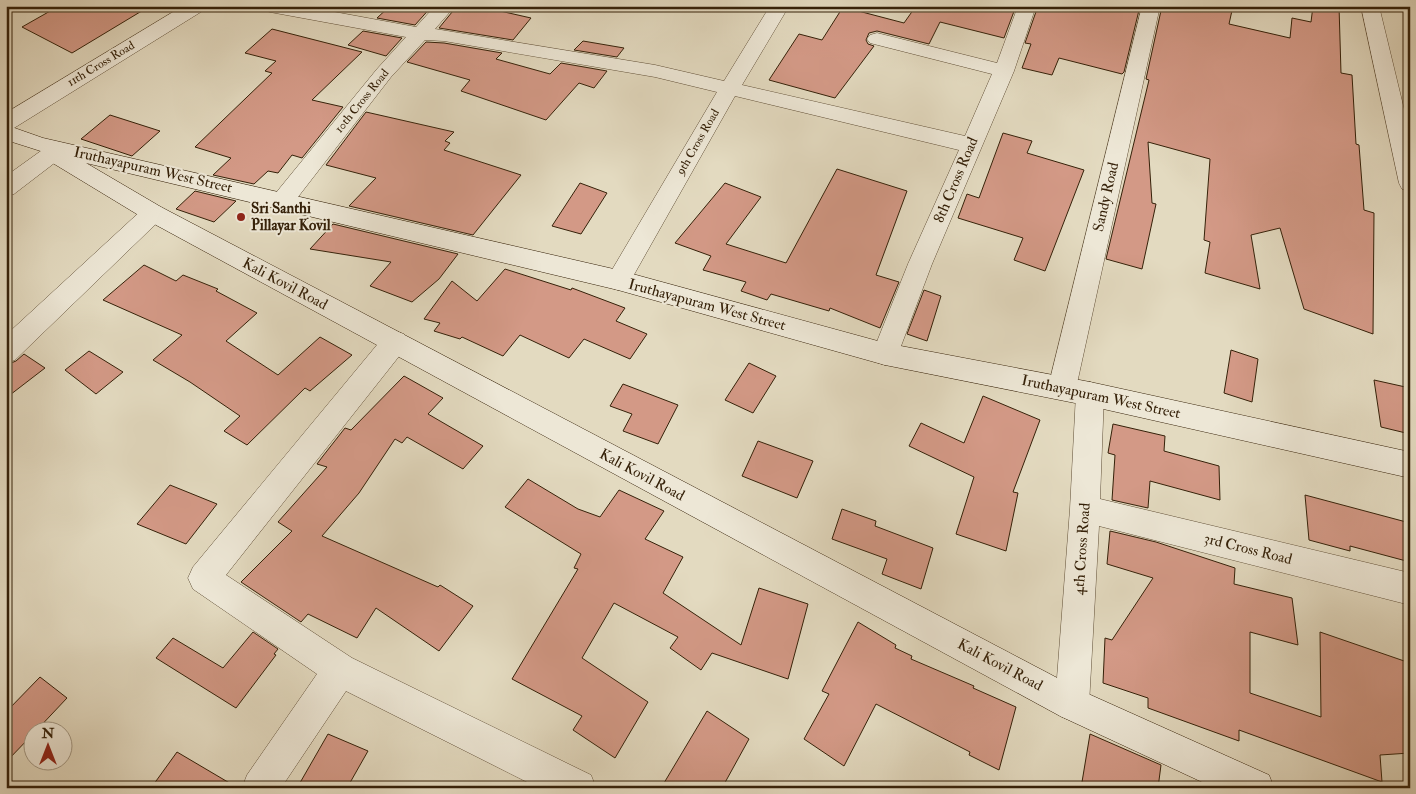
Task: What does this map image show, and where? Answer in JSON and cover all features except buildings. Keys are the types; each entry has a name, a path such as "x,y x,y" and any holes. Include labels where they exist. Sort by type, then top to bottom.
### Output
{"street":[{"name":"11th Cross Road","path":"6,123 197,6"},
{"path":"270,6 420,34 444,35 655,71 970,145"},
{"name":"10th Cross Road","path":"284,200 384,73 446,6"},
{"name":"9th Cross Road","path":"618,280 728,89 780,6"},
{"name":"8th Cross Road","path":"885,354 970,145 1004,71 1027,6"},
{"name":"Sandy Road","path":"1076,391 1151,6"},
{"path":"1370,6 1410,183"},
{"path":"877,39 1004,71"},
{"name":"Iruthayapuram West Street","path":"6,132 45,148 284,200 618,280 885,354 1076,391 1410,465"},
{"path":"6,188 45,148"},
{"name":"Kali Kovil Road","path":"45,148 154,213 1072,704 1256,788"},
{"path":"6,352 154,213"},
{"path":"395,342 204,578 340,670 578,788"},
{"name":"4th Cross Road","path":"1072,704 1085,509 1076,391"},
{"name":"3rd Cross Road","path":"1085,509 1410,589"},
{"path":"260,788 340,670"}],"place":[{"name":"Sri Santhi Pillayar Kovil","path":"241,217"}]}
